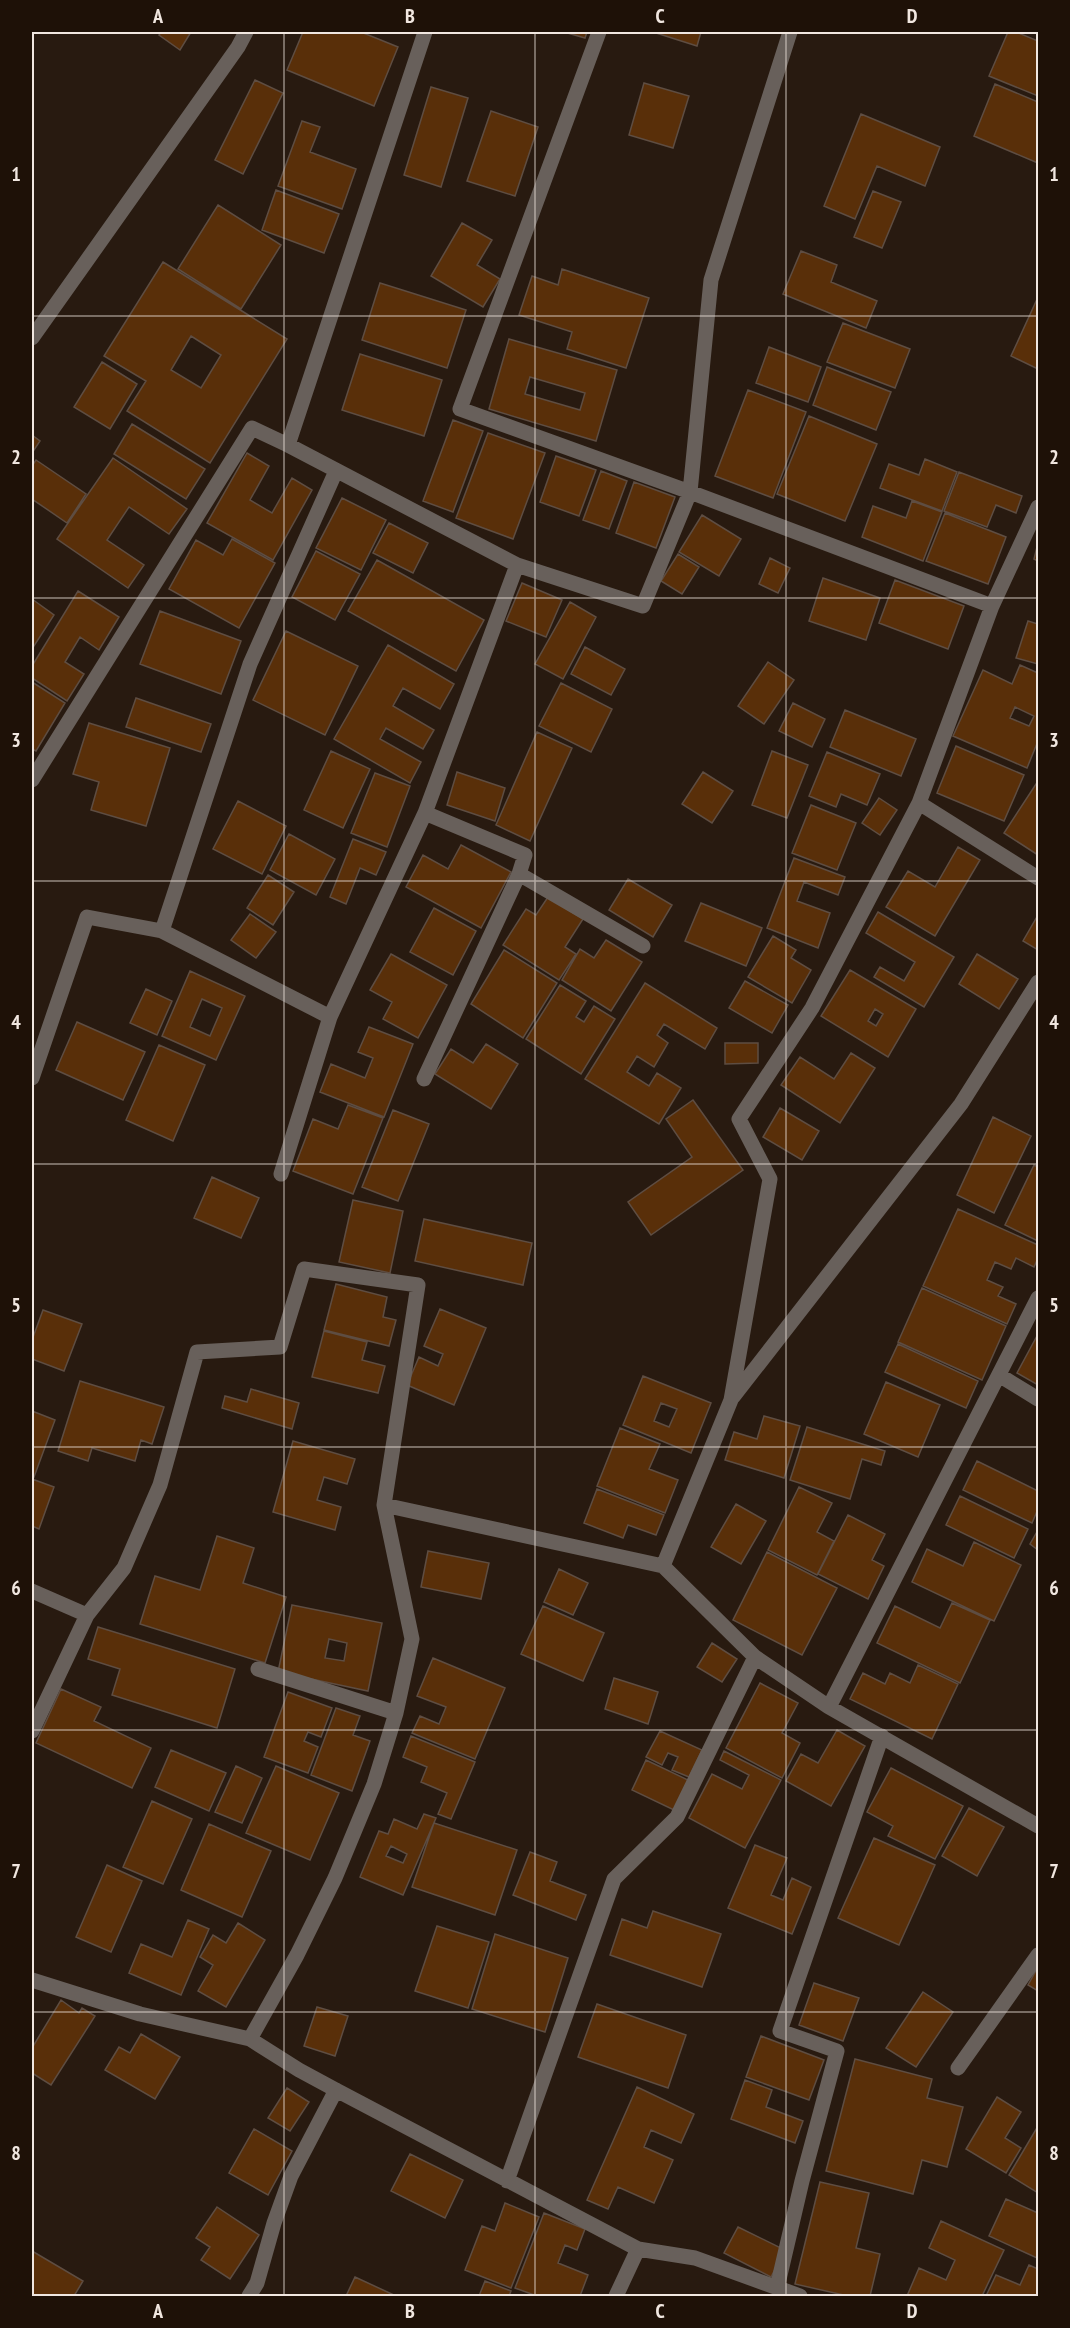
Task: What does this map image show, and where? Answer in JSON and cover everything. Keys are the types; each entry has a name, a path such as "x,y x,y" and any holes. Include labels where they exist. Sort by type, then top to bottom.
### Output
{"street":[{"path":"32,338 238,47 246,32"},
{"path":"288,446 425,32"},
{"path":"599,32 460,409 690,492 992,606"},
{"path":"32,780 252,428 517,566 643,606 690,492 711,280 790,32"},
{"path":"162,931 250,664 336,471"},
{"path":"663,1566 731,1400 770,1179 739,1119 812,1008 919,803 992,606 1038,507"},
{"path":"281,1174 330,1017 425,813 517,566"},
{"path":"919,803 1038,878"},
{"path":"424,1079 519,874 525,855 425,813"},
{"path":"519,874 643,946"},
{"path":"32,1078 87,917 162,931 330,1017"},
{"path":"731,1400 961,1104 1038,982"},
{"path":"32,1731 87,1615 124,1568 160,1485 197,1352 280,1347 303,1269 418,1285 384,1505 412,1639 396,1713 374,1784 335,1878 297,1955 250,2039"},
{"path":"829,1707 1038,1298"},
{"path":"999,1375 1038,1399"},
{"path":"384,1505 663,1566 755,1657 829,1707 1038,1826"},
{"path":"32,1591 87,1615"},
{"path":"507,2181 614,1879 677,1817 755,1657"},
{"path":"258,1669 396,1713"},
{"path":"777,2288 802,2181 837,2051 780,2031 882,1736"},
{"path":"958,2068 1038,1955"},
{"path":"32,1980 140,2014 250,2039 299,2070 638,2249 695,2258 800,2296"},
{"path":"249,2296 257,2283 274,2223 291,2176 336,2090"},
{"path":"616,2296 638,2249"}],"building":[{"path":"161,32 191,32 180,50 159,35"},
{"path":"303,32 361,32 398,47 374,106 287,70"},
{"path":"564,32 587,32 585,38"},
{"path":"653,32 701,32 697,46"},
{"path":"1008,32 1016,32 1038,41 1038,96 989,76"},
{"path":"255,80 283,93 243,174 215,160"},
{"path":"644,83 689,96 673,148 629,135"},
{"path":"995,84 1038,102 1038,163 974,136"},
{"path":"431,87 468,98 441,187 404,175"},
{"path":"491,111 538,127 515,196 467,181"},
{"path":"861,114 940,147 925,186 877,166 855,219 824,206"},
{"path":"302,121 320,127 310,152 356,169 342,209 278,186"},
{"path":"276,190 339,214 324,253 262,230"},
{"path":"873,191 901,202 882,248 854,237"},
{"path":"218,205 281,245 241,309 178,269"},
{"path":"462,223 492,240 477,265 500,279 483,307 431,276"},
{"path":"801,251 837,265 831,282 877,301 866,328 783,294"},
{"path":"163,262 287,339 210,463 127,411 146,381 104,356","holes":["191,336 221,355 201,388 171,370"]},
{"path":"562,269 649,298 626,368 567,349 572,332 519,315 532,276 558,285"},
{"path":"380,283 466,310 447,368 362,340"},
{"path":"1038,297 1038,369 1011,356"},
{"path":"843,323 910,349 895,388 827,362"},
{"path":"509,339 617,370 596,441 489,409","holes":["530,377 585,393 580,410 525,394"]},
{"path":"769,347 821,367 808,402 756,383"},
{"path":"360,354 442,380 424,436 342,410"},
{"path":"102,362 137,384 110,429 74,407"},
{"path":"827,367 891,392 876,430 813,405"},
{"path":"748,390 806,412 773,498 715,476"},
{"path":"809,416 877,444 845,521 777,494"},
{"path":"453,420 483,431 453,512 423,501"},
{"path":"132,424 205,469 186,499 114,454"},
{"path":"488,433 545,453 513,539 456,518"},
{"path":"32,435 40,441 32,453"},
{"path":"247,453 269,466 250,500 272,513 292,478 312,490 273,560 207,523"},
{"path":"556,456 596,470 579,516 540,502"},
{"path":"113,458 187,509 169,534 129,507 107,540 144,565 128,588 57,539"},
{"path":"925,459 957,472 942,511 880,488 889,464 919,475"},
{"path":"36,460 86,494 67,523 32,499 32,466"},
{"path":"601,471 627,481 609,529 583,520"},
{"path":"959,472 1022,496 1016,513 996,505 987,527 944,511"},
{"path":"634,482 675,497 656,548 616,533"},
{"path":"342,498 386,520 361,570 316,548"},
{"path":"912,501 942,512 923,561 862,537 873,506 906,518"},
{"path":"945,513 1006,537 988,584 926,561"},
{"path":"702,515 741,539 719,576 679,552"},
{"path":"389,523 428,543 413,573 373,553"},
{"path":"232,539 275,563 239,628 169,589 196,540 223,555"},
{"path":"1038,543 1038,561 1034,559"},
{"path":"316,551 360,574 335,620 292,597"},
{"path":"678,554 699,567 682,594 661,581"},
{"path":"770,558 790,568 778,593 759,584"},
{"path":"377,560 484,620 456,671 348,611"},
{"path":"823,578 880,598 866,640 809,621"},
{"path":"895,580 964,606 948,649 879,623"},
{"path":"522,583 562,600 546,637 506,621"},
{"path":"78,591 119,617 99,650 80,637 65,662 84,674 67,701 32,678 32,666"},
{"path":"32,599 54,615 32,649"},
{"path":"570,602 596,617 563,679 535,664"},
{"path":"160,611 241,641 221,694 140,664"},
{"path":"1028,621 1038,624 1038,664 1016,658"},
{"path":"286,631 358,666 325,735 253,700"},
{"path":"388,645 454,684 440,709 403,688 393,706 434,730 423,749 386,728 380,739 421,762 410,783 334,739"},
{"path":"585,647 625,669 611,695 571,674"},
{"path":"768,662 794,680 764,724 738,706"},
{"path":"1020,665 1038,673 1038,741 1027,768 953,736 983,670 1012,684","holes":["1015,707 1034,716 1029,726 1010,718"]},
{"path":"32,682 65,703 36,751 32,749"},
{"path":"561,683 612,709 591,752 539,726"},
{"path":"136,698 211,724 201,752 126,727"},
{"path":"793,703 825,719 812,747 779,731"},
{"path":"845,710 916,739 901,776 830,747"},
{"path":"89,723 170,748 146,826 91,810 99,782 73,774"},
{"path":"537,732 572,748 530,841 496,825"},
{"path":"956,746 1024,775 1004,821 937,793"},
{"path":"331,751 370,769 343,828 304,810"},
{"path":"772,751 808,765 787,818 752,805"},
{"path":"827,752 880,774 867,805 841,794 836,807 809,796"},
{"path":"457,772 505,788 495,821 447,805"},
{"path":"703,772 733,791 712,823 682,804"},
{"path":"375,773 410,786 387,847 351,833"},
{"path":"1038,781 1038,855 1004,833"},
{"path":"879,798 897,810 880,835 862,823"},
{"path":"238,801 286,826 262,874 213,849"},
{"path":"811,805 856,823 837,870 792,853"},
{"path":"289,834 335,859 316,895 270,870"},
{"path":"353,839 386,852 376,875 360,868 346,904 330,897"},
{"path":"461,845 511,872 481,928 406,887 423,855 448,869"},
{"path":"958,847 980,860 935,936 886,907 908,871 935,887"},
{"path":"794,858 845,877 838,895 804,882 797,901 830,913 818,948 767,928"},
{"path":"268,875 294,892 273,925 247,908"},
{"path":"628,879 672,905 653,937 609,910"},
{"path":"548,897 583,919 565,947 576,954 559,980 503,945 526,909 536,915"},
{"path":"701,903 762,928 746,966 685,941"},
{"path":"434,908 476,931 453,975 410,952"},
{"path":"878,912 954,957 924,1007 874,977 880,967 904,981 915,962 866,933"},
{"path":"250,914 276,932 256,958 231,940"},
{"path":"1038,915 1038,950 1023,941"},
{"path":"773,936 796,950 791,958 811,970 792,1003 748,977"},
{"path":"606,940 642,962 611,1011 562,980 580,949 594,958"},
{"path":"504,950 557,983 523,1038 471,1004"},
{"path":"391,954 447,985 418,1038 383,1019 392,1002 370,990"},
{"path":"977,954 1018,979 999,1009 959,984"},
{"path":"850,970 916,1009 888,1057 821,1016","holes":["875,1009 883,1014 876,1026 868,1021"]},
{"path":"190,971 245,996 216,1060 162,1036","holes":["202,999 222,1008 210,1036 190,1027"]},
{"path":"745,981 788,1005 772,1033 729,1008"},
{"path":"645,983 717,1028 705,1049 664,1024 657,1035 668,1043 654,1067 637,1056 627,1072 649,1086 657,1073 681,1088 659,1124 585,1079"},
{"path":"560,985 586,1001 576,1017 584,1022 594,1006 615,1019 581,1074 526,1039"},
{"path":"146,989 172,1001 157,1035 130,1023"},
{"path":"77,1022 145,1052 123,1100 56,1070"},
{"path":"369,1027 413,1044 384,1117 320,1092 331,1064 365,1078 373,1058 358,1052"},
{"path":"725,1043 758,1043 758,1063 725,1064"},
{"path":"486,1044 518,1064 491,1109 435,1074 451,1049 473,1063"},
{"path":"159,1045 205,1065 173,1141 126,1120"},
{"path":"851,1053 875,1068 840,1123 781,1085 800,1057 834,1079"},
{"path":"693,1100 743,1170 651,1235 628,1202 692,1157 666,1119"},
{"path":"348,1105 383,1118 353,1194 293,1171 313,1119 338,1129"},
{"path":"780,1108 819,1131 802,1160 763,1137"},
{"path":"393,1110 429,1124 398,1201 362,1187"},
{"path":"993,1117 1031,1136 994,1213 957,1195"},
{"path":"1034,1165 1038,1167 1038,1241 1005,1225"},
{"path":"212,1177 259,1198 241,1238 194,1218"},
{"path":"353,1200 403,1211 390,1273 339,1262"},
{"path":"958,1209 1038,1245 1038,1258 1034,1267 1016,1258 1011,1269 995,1262 987,1280 1003,1287 998,1296 1016,1304 1007,1324 923,1286"},
{"path":"424,1219 532,1243 523,1285 415,1261"},
{"path":"336,1284 387,1297 383,1317 396,1320 389,1346 324,1330"},
{"path":"922,1288 1006,1326 982,1380 898,1342"},
{"path":"440,1309 486,1328 454,1405 407,1385 419,1357 438,1366 443,1354 424,1346"},
{"path":"43,1310 82,1324 64,1371 32,1359 32,1340"},
{"path":"324,1331 367,1342 362,1360 385,1366 378,1393 312,1377"},
{"path":"1038,1334 1038,1385 1017,1373"},
{"path":"898,1344 978,1381 966,1408 885,1372"},
{"path":"643,1376 711,1403 691,1453 623,1425","holes":["661,1403 677,1409 669,1427 654,1421"]},
{"path":"80,1381 164,1407 152,1444 141,1440 135,1461 92,1448 88,1461 58,1451"},
{"path":"886,1382 940,1405 918,1457 864,1434"},
{"path":"251,1389 299,1403 292,1429 222,1408 225,1396 247,1402"},
{"path":"32,1411 55,1420 34,1477 32,1476"},
{"path":"764,1416 800,1426 784,1478 725,1460 734,1432 757,1439"},
{"path":"807,1427 885,1451 881,1465 862,1459 850,1499 790,1480"},
{"path":"620,1428 660,1444 649,1469 678,1480 665,1513 597,1486"},
{"path":"293,1441 355,1459 347,1484 324,1477 317,1500 341,1507 335,1530 273,1512"},
{"path":"977,1461 1038,1491 1038,1509 1032,1523 963,1490"},
{"path":"32,1479 54,1487 39,1529 32,1526"},
{"path":"799,1487 832,1503 817,1532 834,1541 817,1575 768,1550"},
{"path":"597,1489 664,1515 656,1535 628,1525 623,1538 584,1523"},
{"path":"960,1496 1028,1529 1014,1558 946,1525"},
{"path":"736,1504 766,1521 741,1564 711,1547"},
{"path":"848,1515 885,1534 872,1560 884,1566 868,1599 818,1574"},
{"path":"1038,1530 1038,1550 1030,1544"},
{"path":"217,1536 254,1548 243,1583 286,1597 265,1663 140,1624 155,1576 200,1590"},
{"path":"974,1542 1021,1565 994,1621 912,1582 927,1549 963,1566"},
{"path":"428,1551 489,1563 481,1599 421,1587"},
{"path":"767,1552 837,1588 802,1655 733,1620"},
{"path":"559,1569 588,1583 573,1615 544,1602"},
{"path":"952,1603 990,1620 960,1683 877,1643 895,1606 940,1628"},
{"path":"292,1605 382,1623 368,1691 278,1672","holes":["329,1639 347,1643 344,1661 325,1658"]},
{"path":"543,1606 604,1633 583,1681 521,1654"},
{"path":"98,1627 235,1669 217,1728 112,1695 120,1669 88,1659"},
{"path":"712,1643 737,1659 722,1682 697,1667"},
{"path":"433,1658 505,1688 475,1759 412,1733 420,1716 439,1724 446,1707 417,1696"},
{"path":"918,1665 958,1684 932,1739 850,1699 863,1673 885,1684 890,1673 910,1683"},
{"path":"614,1678 658,1692 648,1724 605,1709"},
{"path":"760,1683 798,1703 782,1733 800,1743 782,1778 726,1748"},
{"path":"61,1689 101,1707 94,1721 151,1748 132,1788 36,1743"},
{"path":"288,1692 332,1708 321,1737 308,1732 304,1741 318,1747 308,1773 264,1757"},
{"path":"336,1708 360,1716 353,1735 370,1741 352,1791 311,1775"},
{"path":"837,1730 865,1746 831,1806 786,1781 801,1754 818,1763"},
{"path":"660,1731 702,1750 689,1777 672,1770 678,1757 668,1753 662,1765 646,1757"},
{"path":"411,1736 475,1762 451,1819 438,1814 447,1793 421,1782 427,1767 403,1757"},
{"path":"171,1750 226,1773 209,1811 155,1787"},
{"path":"724,1751 781,1780 745,1848 689,1818 712,1774 742,1789 749,1775 720,1760"},
{"path":"646,1760 688,1780 674,1810 632,1790"},
{"path":"236,1766 262,1778 242,1823 215,1812"},
{"path":"276,1766 339,1793 310,1860 246,1833"},
{"path":"891,1768 963,1806 935,1859 888,1836 893,1826 867,1812"},
{"path":"152,1801 192,1819 163,1884 123,1867"},
{"path":"969,1808 1004,1827 977,1876 942,1856"},
{"path":"424,1814 436,1818 403,1895 360,1877 379,1831 388,1834 394,1819 417,1829","holes":["391,1846 407,1854 403,1863 386,1856"]},
{"path":"434,1823 517,1850 495,1915 412,1887"},
{"path":"209,1824 271,1851 242,1917 181,1890"},
{"path":"874,1838 935,1865 899,1945 838,1918"},
{"path":"755,1845 787,1858 771,1895 783,1900 792,1878 811,1887 792,1934 728,1908"},
{"path":"530,1852 557,1862 550,1881 586,1895 576,1920 513,1895"},
{"path":"107,1865 142,1881 111,1952 76,1937"},
{"path":"653,1911 721,1934 702,1987 610,1955 622,1919 647,1928"},
{"path":"188,1920 209,1929 181,1995 129,1973 141,1944 172,1957"},
{"path":"238,1923 265,1940 226,2007 198,1991 213,1965 200,1957 213,1935 226,1943"},
{"path":"437,1926 489,1942 468,2008 415,1991"},
{"path":"495,1934 568,1958 545,2032 472,2009"},
{"path":"1038,1967 1038,1991 1028,1985"},
{"path":"814,1983 859,1998 843,2041 799,2025"},
{"path":"923,1992 953,2012 916,2067 886,2048"},
{"path":"61,2000 79,2013 82,2008 95,2016 51,2085 32,2073 32,2048"},
{"path":"597,2004 686,2035 668,2088 578,2057"},
{"path":"317,2007 348,2016 335,2056 304,2046"},
{"path":"141,2034 180,2057 155,2099 105,2070 119,2047 130,2053"},
{"path":"761,2036 824,2060 809,2100 746,2077"},
{"path":"855,2059 932,2079 927,2098 963,2107 947,2167 922,2160 913,2194 826,2171"},
{"path":"745,2080 772,2090 766,2107 803,2121 795,2143 731,2119"},
{"path":"637,2087 694,2114 681,2143 651,2130 644,2147 673,2160 654,2203 618,2187 608,2209 587,2200"},
{"path":"287,2088 309,2102 290,2131 268,2118"},
{"path":"997,2097 1021,2112 1005,2138 1021,2148 1006,2173 966,2149"},
{"path":"1038,2126 1038,2193 1009,2175"},
{"path":"254,2129 292,2151 268,2195 229,2173"},
{"path":"410,2154 463,2180 445,2218 391,2191"},
{"path":"820,2182 869,2193 856,2248 880,2254 870,2296 848,2296 795,2284"},
{"path":"1006,2199 1038,2213 1037,2258 989,2236"},
{"path":"505,2203 539,2217 511,2288 465,2270 482,2226 495,2231"},
{"path":"217,2207 259,2235 230,2279 201,2260 210,2247 196,2238"},
{"path":"544,2213 585,2229 577,2250 565,2245 558,2263 588,2275 580,2296 537,2296 515,2288"},
{"path":"941,2221 1004,2250 982,2296 907,2296 919,2268 946,2280 955,2260 929,2248"},
{"path":"738,2227 785,2250 771,2277 724,2253"},
{"path":"32,2251 83,2281 74,2296 32,2296"},
{"path":"1029,2265 1038,2269 1038,2296 986,2296 996,2275 1020,2285"},
{"path":"355,2277 396,2296 346,2296"},
{"path":"485,2281 511,2291 509,2296 479,2296"}]}
